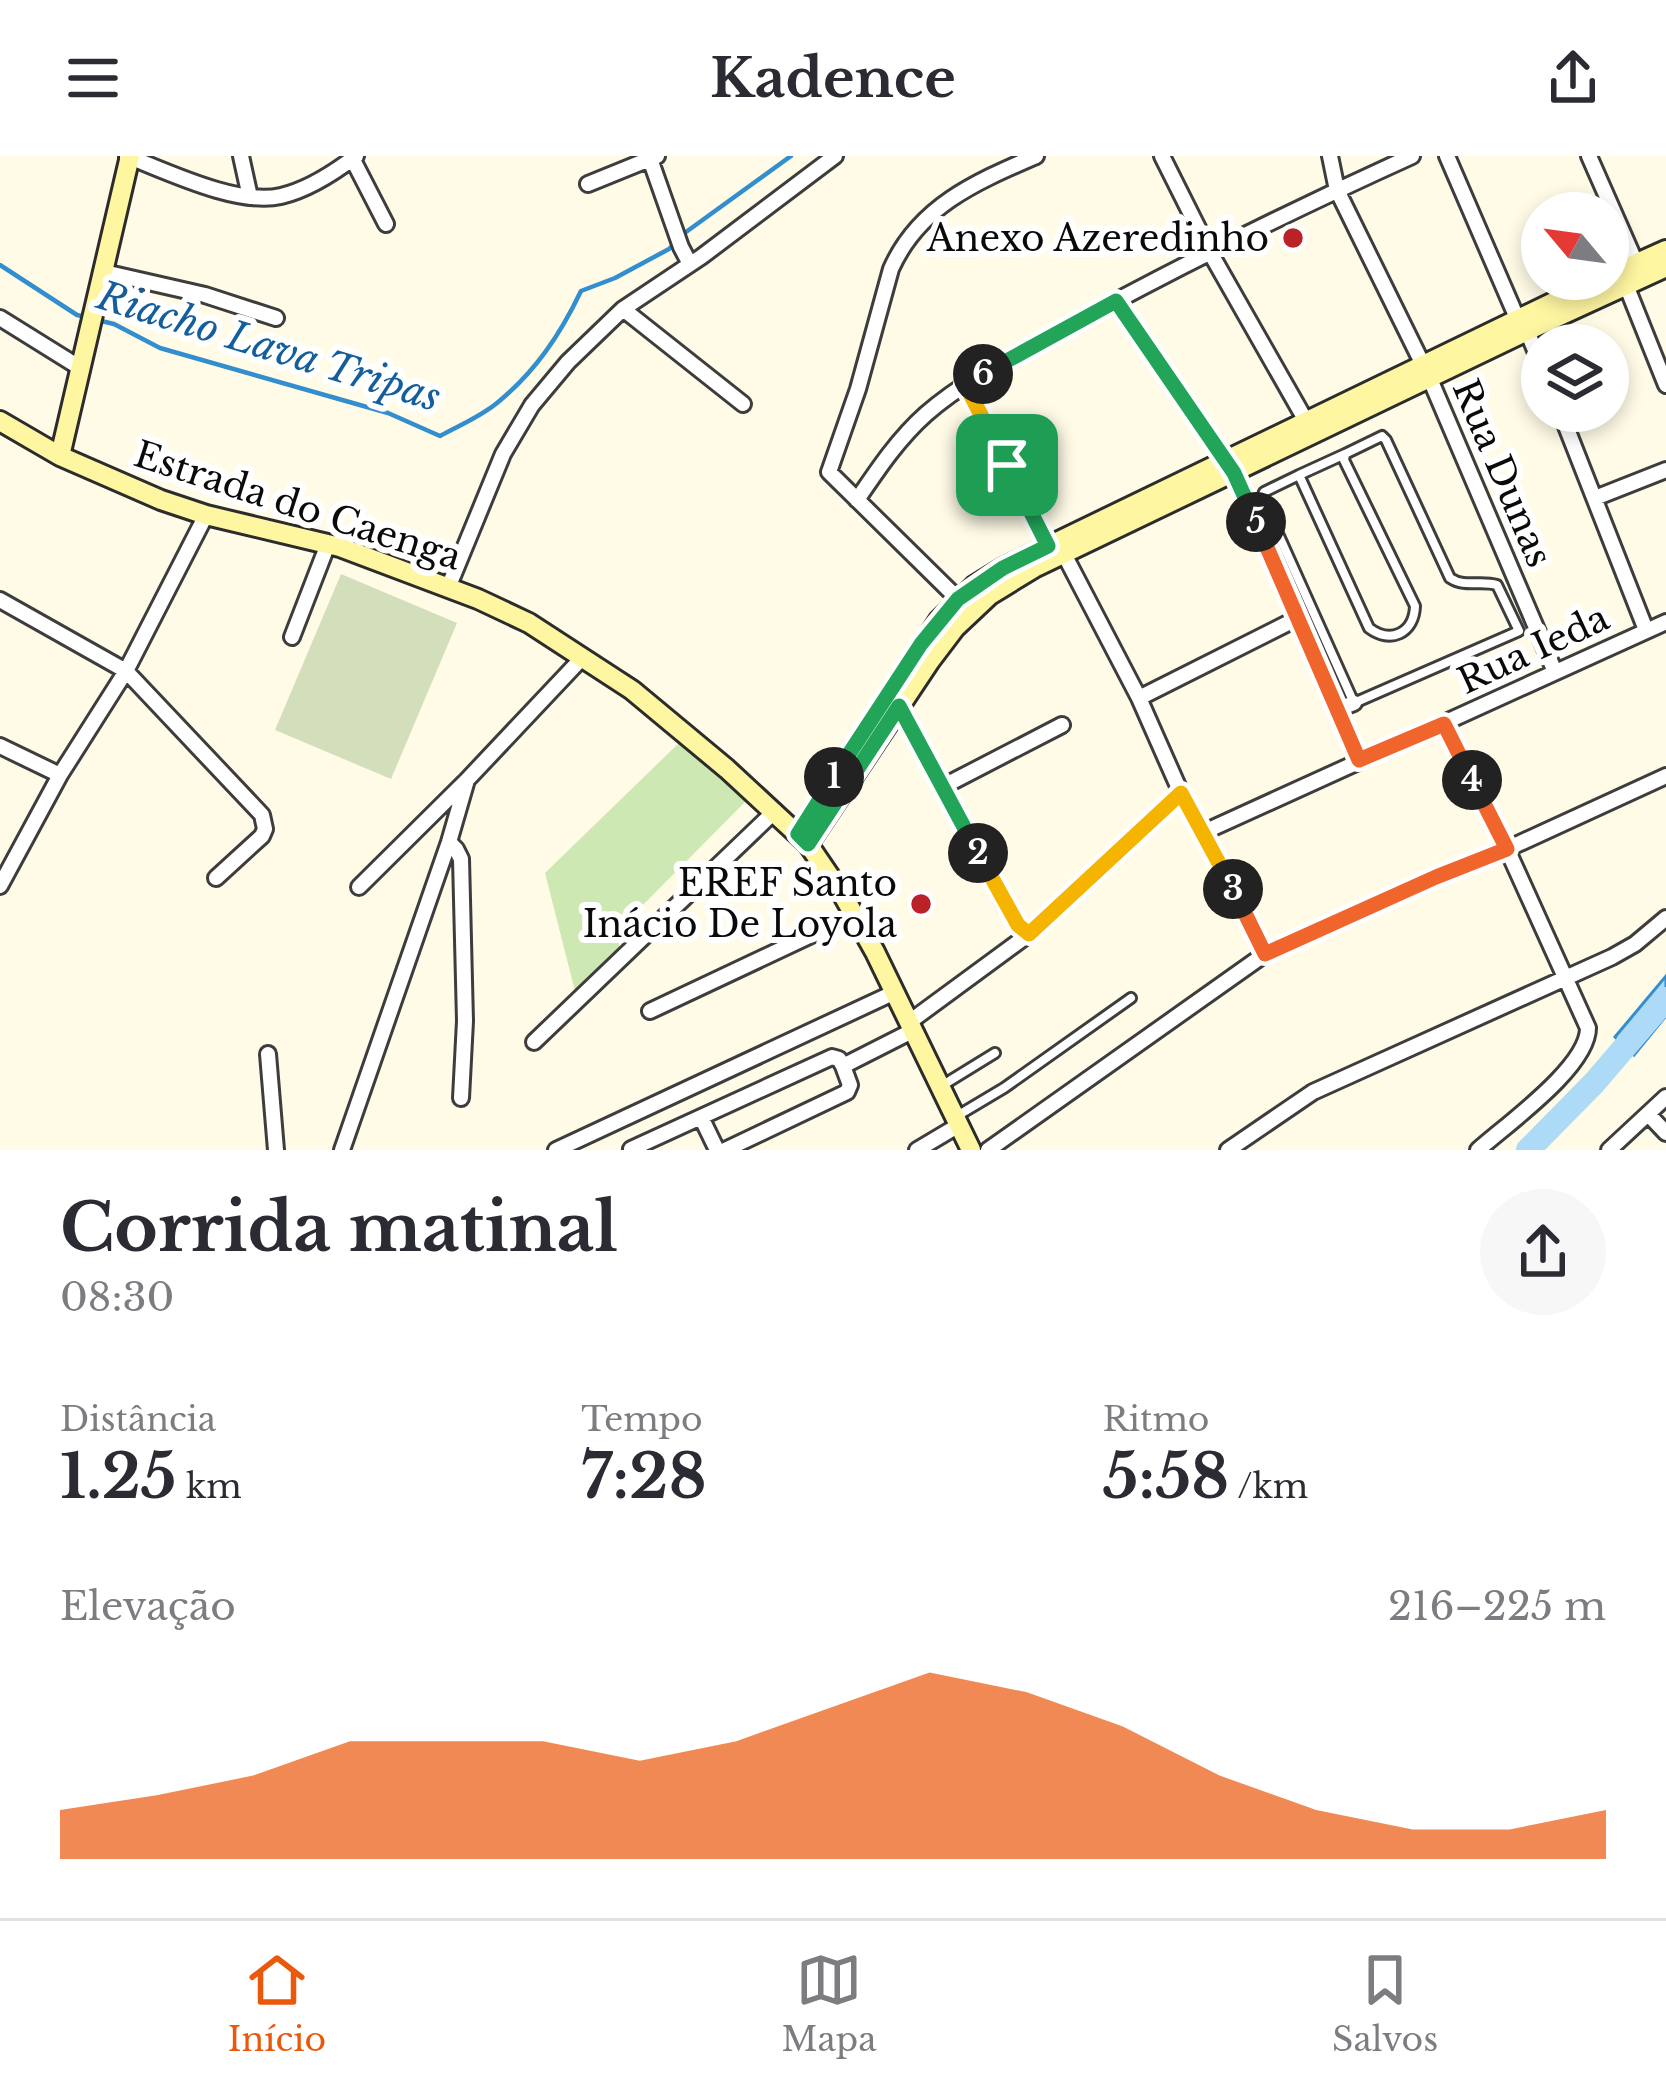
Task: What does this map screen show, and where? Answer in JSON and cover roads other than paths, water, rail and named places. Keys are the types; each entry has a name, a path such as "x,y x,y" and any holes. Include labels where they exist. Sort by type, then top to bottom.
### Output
{"main road":[{"path":"60,455 129,156"},
{"path":"1629,268 1666,250"},
{"path":"1629,276 1666,267"},
{"path":"1524,324 1572,300"},
{"path":"803,839 921,644 958,599 1003,568 1056,550 1521,325"},
{"path":"1230,467 1306,421 1426,372"},
{"name":"Estrada do Caenga","path":"0,421 60,455 161,500 367,555 529,623 662,713 803,839 854,915 971,1150"},
{"path":"803,839 956,628 989,596 1056,550"}],"street":[{"path":"129,156 184,179 250,196 279,197 353,157 386,224"},
{"path":"241,156 250,196"},
{"path":"448,588 503,454 532,405 568,362 623,308 836,156"},
{"path":"958,599 829,472 900,250 915,229 957,194 1036,156"},
{"path":"1162,156 1210,254 1306,421"},
{"name":"Rua Dunas","path":"1330,156 1337,190 1426,372 1555,672"},
{"path":"857,500 905,434 965,384 1116,301 1412,156"},
{"path":"1447,156 1522,324"},
{"path":"1589,156 1636,263"},
{"path":"588,184 652,158 690,264"},
{"path":"104,272 205,295 276,318"},
{"path":"1622,300 1666,385"},
{"path":"1116,301 1230,467 1359,760"},
{"path":"623,308 743,404"},
{"path":"0,318 82,369"},
{"path":"965,384 1139,698 1181,793 1265,954"},
{"path":"1568,432 1646,630"},
{"path":"1595,498 1666,470"},
{"path":"0,886 60,775 126,671 206,515"},
{"path":"292,637 328,544"},
{"path":"0,600 126,671 262,815 262,836 216,878"},
{"path":"1139,698 1298,618"},
{"name":"Rua Ieda","path":"1204,832 1666,622"},
{"path":"1519,631 1535,624"},
{"path":"359,887 583,657"},
{"path":"1336,710 1354,704"},
{"path":"899,706 1006,907 1029,934"},
{"path":"942,787 1062,724"},
{"path":"1444,724 1588,1028 1585,1044 1558,1078 1478,1150"},
{"path":"0,746 60,775"},
{"path":"988,1150 1265,954 1666,776"},
{"path":"342,1150 467,781"},
{"path":"842,1066 910,1027 1029,934 1181,793"},
{"path":"535,1042 775,811"},
{"path":"448,842 461,859 465,1021 460,1098"},
{"path":"650,1012 854,915"},
{"path":"1228,1150 1313,1092 1565,979 1634,944 1666,918"},
{"path":"556,1150 893,993"},
{"path":"268,1054 276,1150"},
{"path":"631,1149 832,1057 839,1059 850,1085 847,1092 721,1150 701,1117"},
{"path":"1609,1150 1666,1097"},
{"path":"1648,1114 1666,1133"},
{"path":"917,1150 957,1121"}],"lane":[{"path":"1382,436 1450,578 1466,585 1497,584 1519,631 1354,704 1262,498 1264,492 1300,476 1382,436"},
{"path":"1300,476 1369,628 1383,636 1400,634 1415,614 1412,598 1345,454"},
{"path":"957,1121 1131,998"},
{"path":"942,1086 995,1053"}],"water":[{"path":"1666,976 1666,1016 1634,1055 1615,1037"}],"waterway":[{"name":"Riacho Lava Tripas","path":"97,320 160,348 388,413 440,436 490,408 523,379 555,338 581,291 669,249 791,156"},
{"name":"Riacho Lava Tripas","path":"0,265 86,317"},
{"path":"1528,1150 1666,999"}],"place":[{"name":"Anexo Azeredinho","path":"1293,238"},
{"name":"EREF Santo Inácio De Loyola","path":"921,904"}]}
